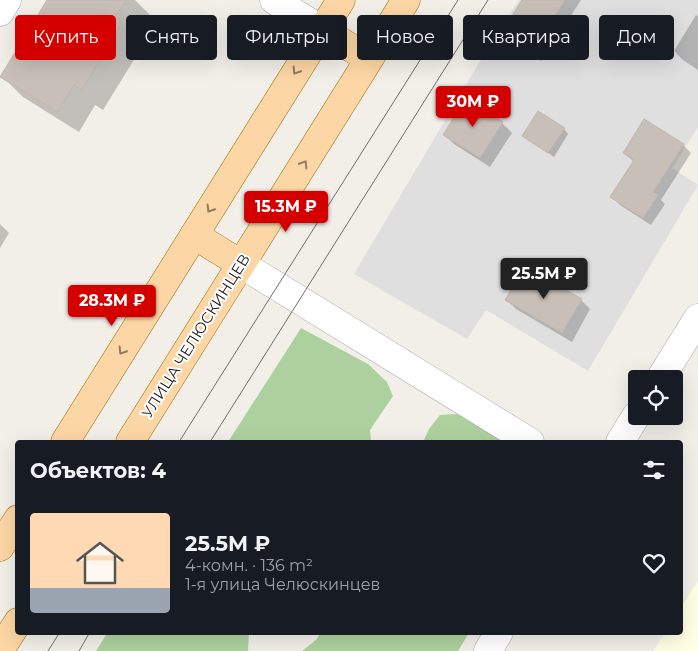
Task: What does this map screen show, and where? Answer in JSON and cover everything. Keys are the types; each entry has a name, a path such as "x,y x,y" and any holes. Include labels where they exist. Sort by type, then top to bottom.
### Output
{"main road":[{"path":"332,15 341,0"},
{"name":"УЛИЦА ЧЕЛЮСКИНЦЕВ","path":"397,15 406,0"},
{"path":"66,440 303,60"},
{"name":"УЛИЦА ЧЕЛЮСКИНЦЕВ","path":"131,440 368,60"},
{"path":"194,235 241,264"},
{"path":"0,547 15,524"},
{"path":"0,650 15,627"}],"street":[{"path":"0,12 7,0"},
{"path":"274,0 298,15"},
{"path":"241,264 527,440"},
{"path":"666,370 698,318"},
{"path":"621,440 630,425"}],"shaded area":[{"path":"519,0 698,0 698,127 672,168 698,185 588,371 486,310 467,339 354,274 481,60 589,60 589,15 509,15"},
{"path":"698,581 698,651 653,651 664,635 683,635 683,604"}],"green space":[{"path":"301,328 368,364 387,382 393,396 370,430 371,440 229,440"},
{"path":"459,414 501,440 424,440 429,429 440,415"},
{"path":"106,635 249,635 248,651 96,651"},
{"path":"319,635 468,635 458,651 302,651 317,639"}],"building":[{"path":"47,0 126,0 116,16 38,15"},
{"path":"522,0 565,0 555,15 512,15"},
{"path":"116,19 122,22 116,32"},
{"path":"15,52 15,60 100,60 82,90 74,85 58,112 0,77"},
{"path":"466,98 503,122 480,158 443,135"},
{"path":"538,111 565,128 548,153 522,136"},
{"path":"644,119 684,144 653,192 658,195 643,218 610,197 634,160 623,153"},
{"path":"525,266 582,299 562,333 505,300"}],"tram line":[{"path":"180,440 458,0"},
{"path":"211,440 488,0"},
{"path":"48,651 58,635"},
{"path":"79,651 88,635"}]}
